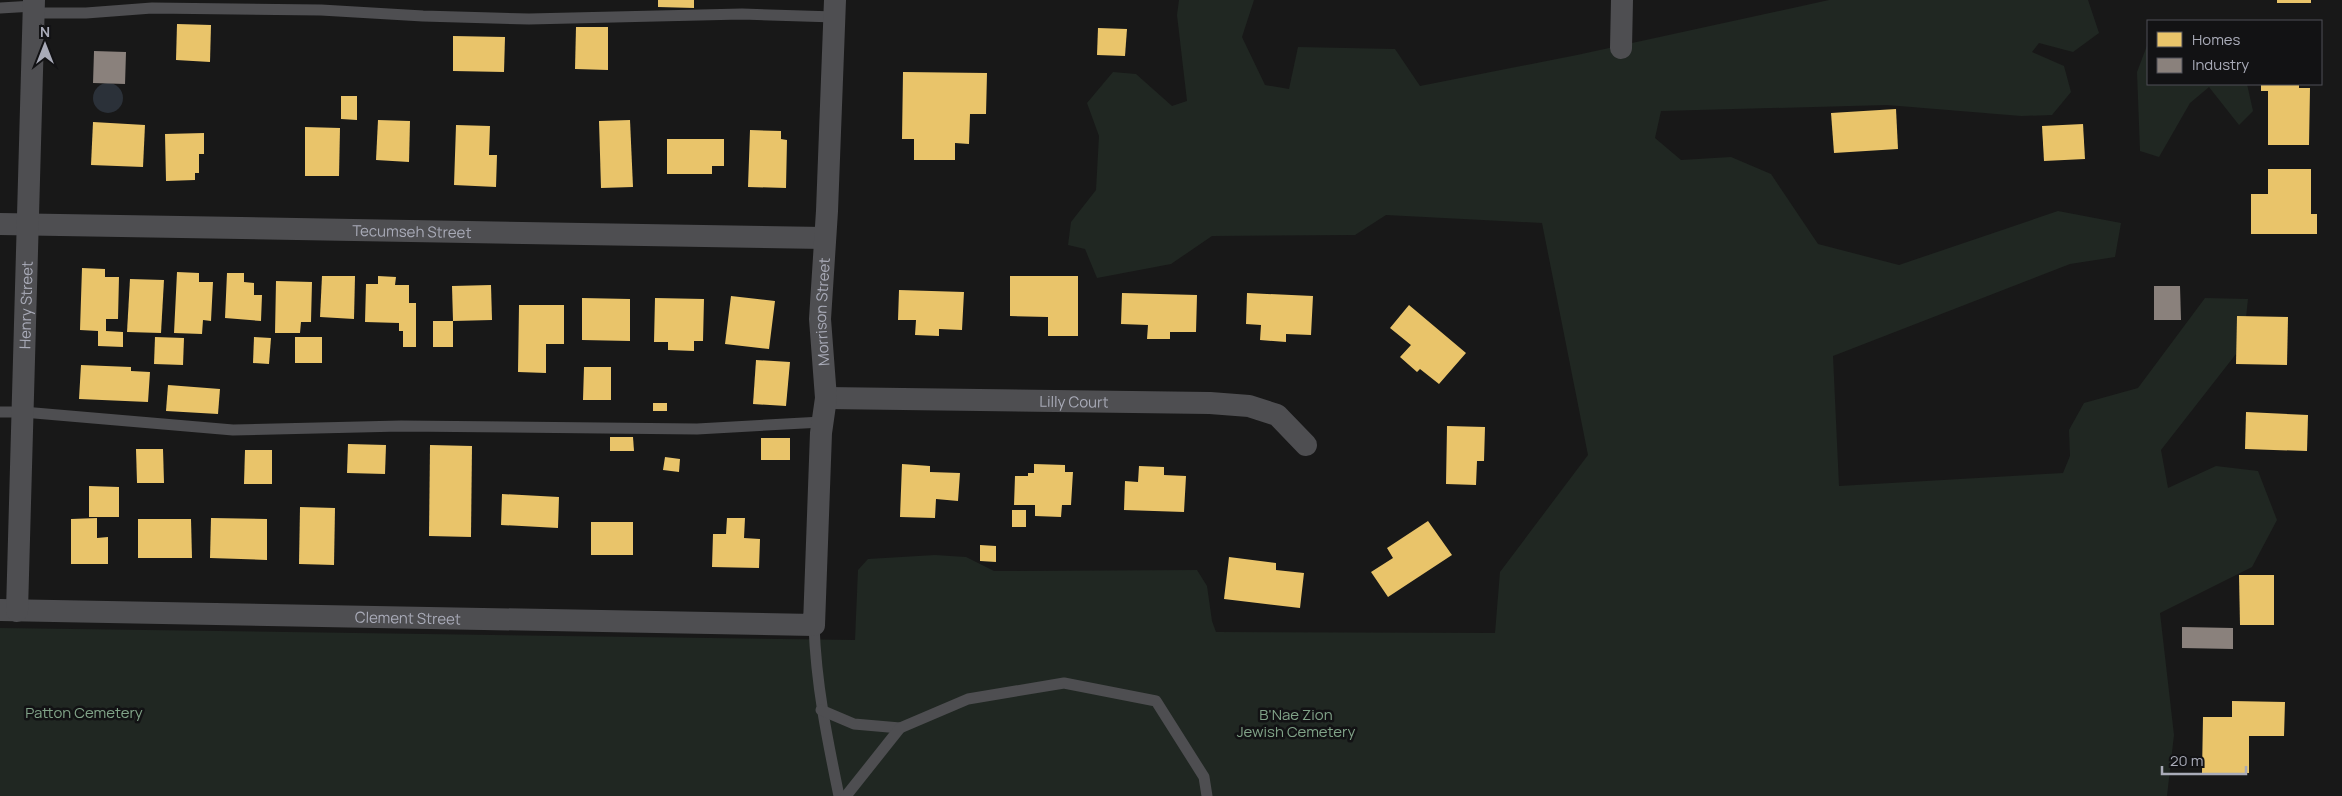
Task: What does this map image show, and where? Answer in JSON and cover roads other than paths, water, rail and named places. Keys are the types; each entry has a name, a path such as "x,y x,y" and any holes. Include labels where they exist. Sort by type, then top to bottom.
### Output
{"street":[{"path":"1621,48 1622,0"},
{"name":"Henry Street","path":"9,610 23,412 34,6"},
{"name":"Morrison Street","path":"814,624 822,422 826,398 820,319 835,9"},
{"name":"Tecumseh Street","path":"0,224 824,238"},
{"name":"Lilly Court","path":"826,398 1210,403 1249,406 1277,415 1306,445"},
{"name":"Clement Street","path":"9,610 814,624"}],"lane":[{"path":"0,8 34,6 86,13 162,8 321,10 423,16 529,18 742,14 835,9"},
{"path":"0,412 23,412 233,430 401,426 697,429 822,422"},
{"path":"814,624 815,669 821,710 839,796"},
{"path":"821,710 854,724 900,728 968,699 1064,683 1156,701 1204,777 1207,796"},
{"path":"846,796 900,728"}],"park label":[{"name":"Patton Cemetery","path":"84,712"},
{"name":"B'Nae Zion Jewish Cemetery","path":"1296,722"}]}
